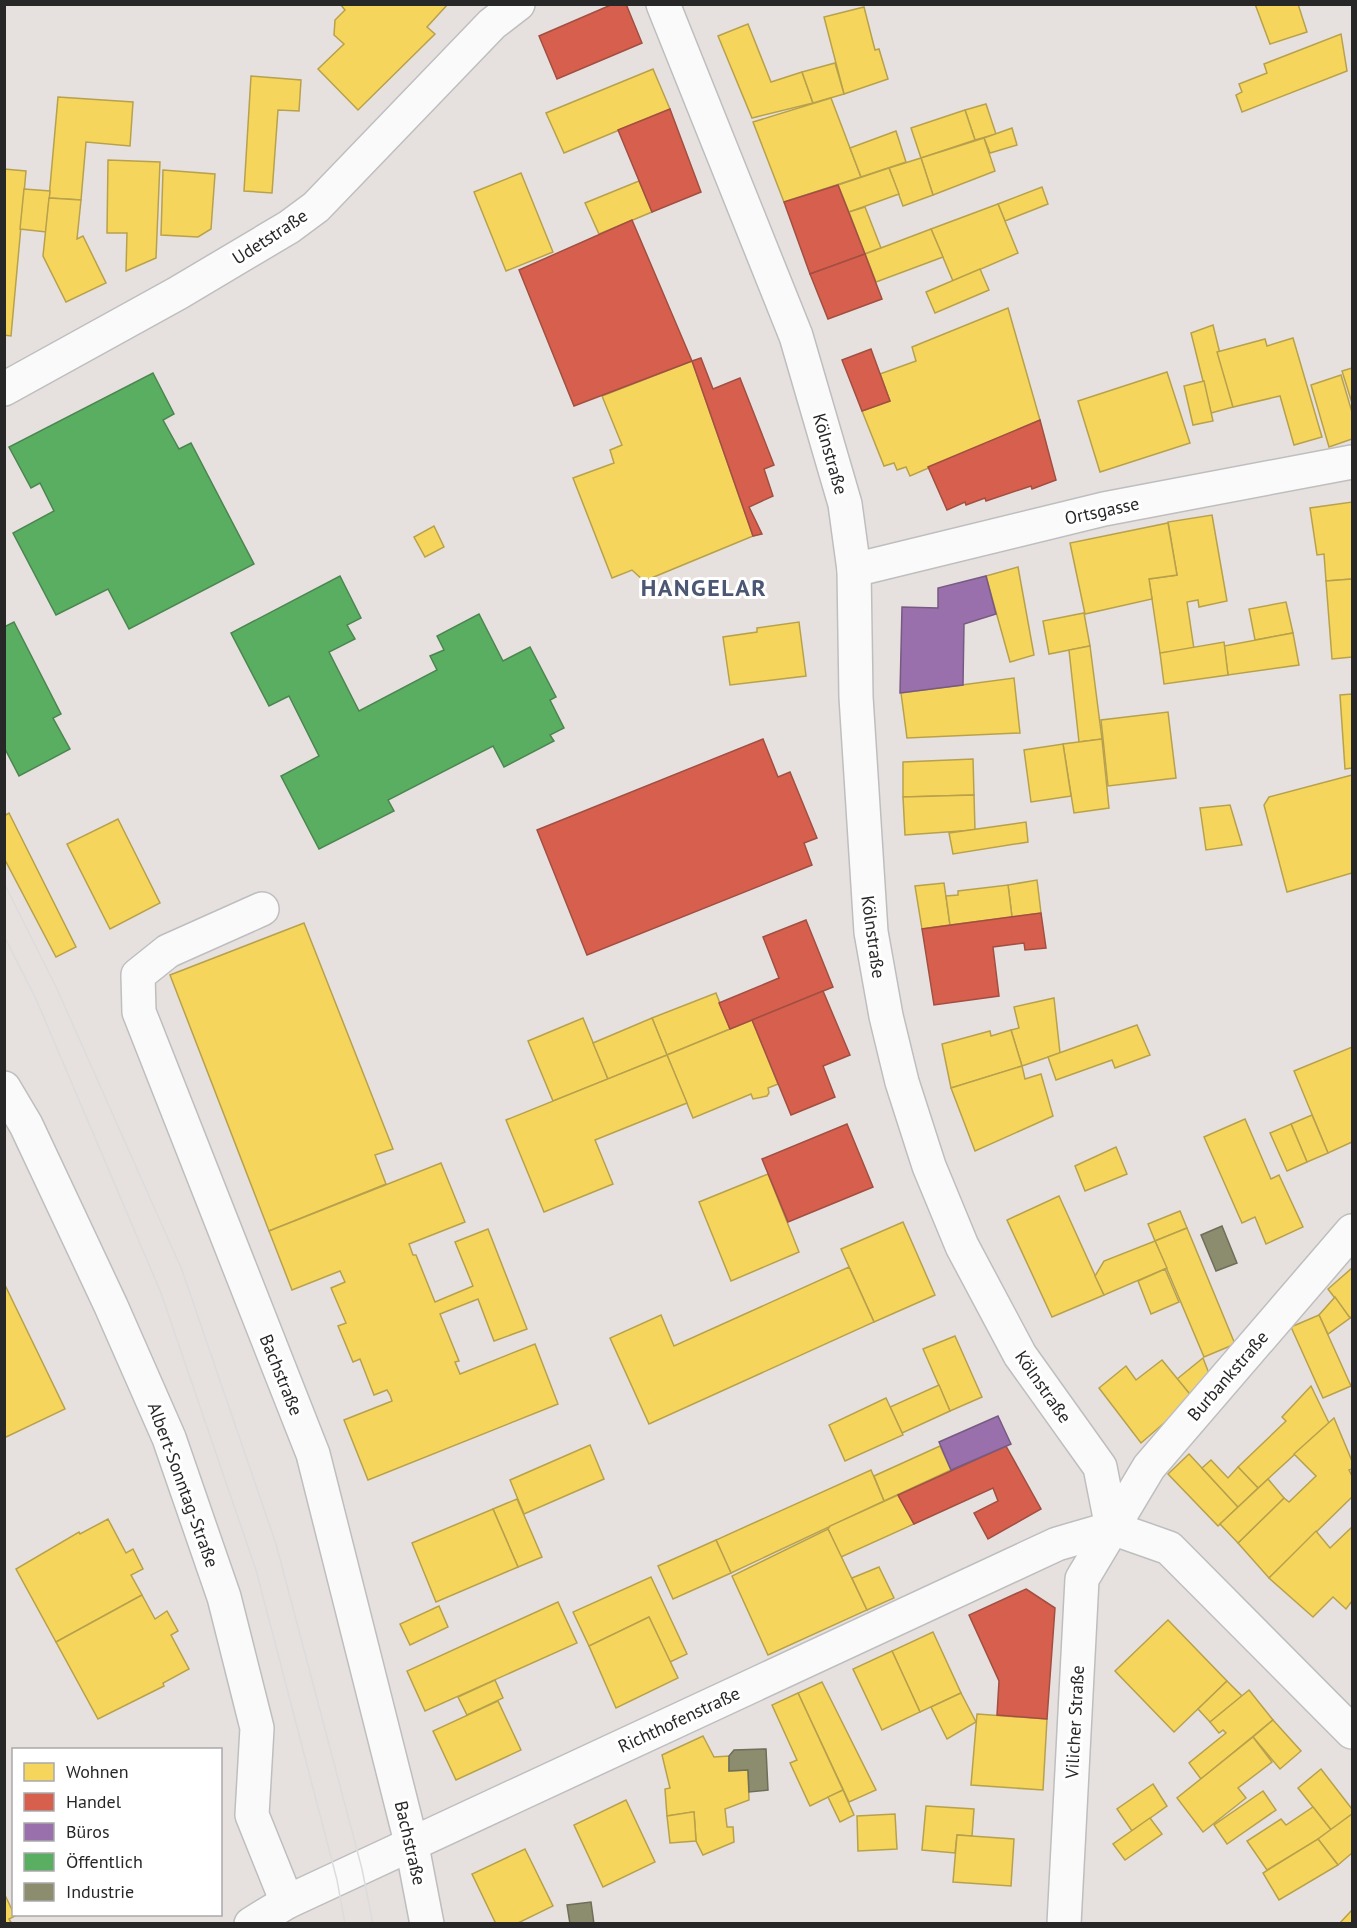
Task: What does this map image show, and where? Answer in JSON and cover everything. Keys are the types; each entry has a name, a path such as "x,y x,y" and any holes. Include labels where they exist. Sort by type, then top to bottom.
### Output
{"street":[{"name":"Udetstraße","path":"4,389 178,294 290,227 316,207 492,24 518,4"},
{"name":"Kölnstraße","path":"663,4 796,336 844,504 854,570 856,697 865,874 871,932 885,1016 902,1082 929,1166 962,1246 1020,1355 1100,1467 1112,1528"},
{"name":"Ortsgasse","path":"854,570 1104,509 1353,462"},
{"name":"Bachstraße","path":"262,909 168,951 138,975 139,1012 313,1454 412,1846 427,1923"},
{"name":"Albert-Sonntag-Straße","path":"4,1088 36,1146 169,1438 224,1598 235,1641 257,1728 252,1815 287,1902"},
{"name":"Burbankstraße","path":"1112,1528 1149,1467 1353,1231"},
{"path":"1112,1528 1169,1548 1353,1732"},
{"name":"Richthofenstraße","path":"250,1923 287,1902 412,1846 1057,1544 1112,1528"},
{"name":"Vilicher Straße","path":"1064,1923 1082,1579 1112,1528"}],"building: Wohnen":[{"path":"340,4 448,4 427,27 435,34 358,110 318,69 344,44 334,35 335,20 345,10"},
{"path":"1255,4 1298,4 1307,32 1270,44"},
{"path":"864,7 875,50 879,49 888,79 844,94 824,17"},
{"path":"748,24 771,82 802,72 813,103 752,118 718,36"},
{"path":"1341,34 1347,71 1242,112 1236,95 1242,92 1239,84 1267,73 1264,64"},
{"path":"835,63 844,94 813,103 802,72"},
{"path":"653,69 670,109 564,153 546,113"},
{"path":"251,76 301,80 299,111 278,110 272,193 244,191"},
{"path":"58,97 133,102 130,146 86,142 81,200 49,198"},
{"path":"831,98 861,177 784,202 753,122"},
{"path":"986,104 996,134 975,140 965,110"},
{"path":"965,110 975,140 921,158 911,128"},
{"path":"1012,128 1017,145 990,153 984,138"},
{"path":"896,131 906,162 861,177 850,148"},
{"path":"984,138 995,171 933,195 921,158"},
{"path":"921,158 933,195 903,206 889,168"},
{"path":"108,160 160,162 156,258 126,271 127,233 107,233"},
{"path":"889,168 899,194 849,212 838,185"},
{"path":"4,169 26,171 11,336 4,335"},
{"path":"163,170 215,174 211,229 198,237 161,235"},
{"path":"521,173 553,252 506,271 474,192"},
{"path":"639,181 652,212 599,234 585,203"},
{"path":"1042,187 1048,204 1005,221 998,204"},
{"path":"24,189 50,191 46,232 20,229"},
{"path":"49,198 81,200 77,239 83,236 106,283 66,302 43,256"},
{"path":"998,204 1018,253 953,281 931,229"},
{"path":"865,207 881,248 865,254 849,212"},
{"path":"931,229 943,257 876,282 865,254"},
{"path":"980,269 989,290 935,313 926,292"},
{"path":"1008,308 1040,420 910,476 906,467 897,470 894,463 884,466 862,411 890,401 880,374 916,361 912,347"},
{"path":"1213,325 1233,407 1211,413 1191,333"},
{"path":"1293,338 1322,437 1294,445 1280,396 1233,407 1217,352 1265,339 1267,346"},
{"path":"692,361 753,536 644,581 632,570 612,578 573,478 614,463 610,450 622,445 602,396"},
{"path":"1352,368 1352,403 1342,371"},
{"path":"1167,372 1190,443 1100,472 1078,401"},
{"path":"1341,375 1352,412 1352,439 1329,447 1311,385"},
{"path":"1204,381 1213,421 1193,425 1184,386"},
{"path":"1352,502 1352,579 1326,581 1324,554 1317,555 1310,508"},
{"path":"1212,515 1227,601 1199,607 1198,600 1187,602 1194,649 1160,653 1149,579 1177,575 1168,522"},
{"path":"1168,523 1177,575 1149,579 1152,599 1085,614 1070,543"},
{"path":"434,526 444,547 425,557 414,537"},
{"path":"1018,567 1034,655 1010,662 986,576"},
{"path":"1352,579 1352,657 1332,659 1326,581"},
{"path":"1286,602 1293,633 1255,640 1249,609"},
{"path":"1084,613 1090,646 1049,654 1043,621"},
{"path":"799,622 806,676 730,685 723,637 757,632 757,628"},
{"path":"1293,633 1299,665 1228,675 1224,646"},
{"path":"1224,642 1228,675 1164,684 1160,653"},
{"path":"1090,646 1102,739 1079,742 1069,650"},
{"path":"1014,678 1020,733 907,738 901,693"},
{"path":"1352,694 1352,768 1345,769 1340,695"},
{"path":"1168,712 1176,778 1108,786 1101,720"},
{"path":"1102,739 1109,808 1074,813 1063,744"},
{"path":"1063,744 1071,796 1031,802 1024,750"},
{"path":"973,759 974,795 903,797 903,762"},
{"path":"1352,775 1352,873 1287,892 1264,805 1269,797"},
{"path":"974,795 975,830 905,835 903,797"},
{"path":"1230,805 1242,845 1206,850 1200,808"},
{"path":"9,813 76,947 56,957 4,858 4,816"},
{"path":"118,819 160,903 110,929 67,844"},
{"path":"1026,822 1028,842 953,854 949,833"},
{"path":"1037,880 1041,913 1012,917 1008,885"},
{"path":"944,883 950,925 922,929 915,886"},
{"path":"1008,885 1012,917 950,925 946,896 958,895 958,891"},
{"path":"304,923 393,1149 375,1155 386,1184 269,1231 170,975"},
{"path":"716,993 730,1029 667,1055 652,1018"},
{"path":"1054,998 1060,1053 1022,1066 1011,1030 1019,1028 1014,1007"},
{"path":"583,1018 608,1079 553,1101 528,1041"},
{"path":"652,1018 667,1055 608,1079 593,1043"},
{"path":"752,1020 778,1084 768,1088 767,1096 753,1099 751,1094 693,1118 667,1055"},
{"path":"1137,1025 1150,1055 1115,1068 1112,1060 1056,1080 1048,1057"},
{"path":"1011,1030 1022,1066 951,1088 942,1044 990,1031 991,1036"},
{"path":"1352,1047 1352,1142 1328,1153 1294,1071"},
{"path":"667,1055 687,1103 595,1140 613,1184 544,1212 506,1120"},
{"path":"1022,1066 1025,1079 1041,1074 1053,1116 975,1151 951,1088"},
{"path":"1312,1115 1328,1153 1307,1162 1291,1124"},
{"path":"1245,1119 1271,1179 1279,1175 1303,1227 1266,1244 1255,1217 1242,1223 1204,1137"},
{"path":"1291,1124 1307,1162 1287,1171 1270,1133"},
{"path":"1116,1147 1127,1174 1085,1191 1075,1166"},
{"path":"441,1163 465,1222 409,1244 413,1255 416,1255 435,1302 473,1286 455,1242 488,1229 527,1329 494,1341 478,1299 440,1314 459,1361 455,1362 460,1374 535,1344 558,1404 368,1480 344,1420 392,1401 390,1395 387,1390 374,1395 360,1359 353,1362 338,1326 346,1323 331,1288 345,1282 340,1271 292,1290 269,1231"},
{"path":"768,1174 799,1252 731,1281 699,1202"},
{"path":"1059,1196 1104,1295 1052,1317 1007,1220"},
{"path":"1180,1211 1187,1228 1155,1241 1148,1224"},
{"path":"903,1222 935,1295 874,1322 841,1249"},
{"path":"1187,1228 1235,1344 1204,1357 1155,1241"},
{"path":"1155,1241 1167,1268 1104,1295 1095,1276 1104,1261"},
{"path":"849,1267 874,1322 649,1424 610,1338 661,1315 674,1346"},
{"path":"1352,1268 1352,1316 1350,1318 1328,1289"},
{"path":"1165,1269 1179,1302 1151,1314 1138,1281"},
{"path":"4,1283 65,1409 4,1438"},
{"path":"1335,1297 1350,1318 1328,1334 1319,1315"},
{"path":"1319,1315 1351,1386 1323,1398 1291,1327"},
{"path":"955,1336 982,1397 950,1411 923,1349"},
{"path":"1203,1358 1210,1376 1192,1397 1177,1379"},
{"path":"1162,1360 1193,1398 1141,1443 1099,1388 1126,1366 1136,1380"},
{"path":"939,1385 950,1411 902,1433 890,1407"},
{"path":"1311,1386 1329,1423 1258,1488 1238,1467 1286,1421 1282,1417"},
{"path":"886,1398 903,1435 845,1461 829,1425"},
{"path":"1334,1418 1352,1461 1352,1469 1349,1470 1352,1476 1352,1497 1269,1578 1238,1543 1284,1498 1289,1502 1316,1476 1294,1454"},
{"path":"590,1445 604,1479 524,1514 510,1480"},
{"path":"940,1446 951,1470 884,1501 874,1476"},
{"path":"1189,1454 1238,1507 1218,1526 1168,1474"},
{"path":"1211,1460 1228,1478 1238,1467 1258,1488 1238,1507 1202,1468"},
{"path":"871,1470 884,1501 731,1573 716,1540"},
{"path":"1268,1479 1284,1498 1238,1543 1220,1524"},
{"path":"898,1495 914,1524 841,1557 828,1529 830,1526"},
{"path":"517,1499 542,1557 518,1567 493,1509"},
{"path":"493,1509 518,1567 436,1602 412,1543"},
{"path":"108,1519 126,1553 133,1549 143,1569 131,1575 142,1595 56,1642 16,1569 79,1532 80,1534"},
{"path":"1352,1527 1352,1601 1346,1609 1333,1597 1313,1617 1269,1578 1316,1531 1330,1548"},
{"path":"828,1529 867,1610 768,1655 732,1576"},
{"path":"716,1540 731,1573 673,1599 658,1566"},
{"path":"879,1567 894,1598 867,1610 852,1578"},
{"path":"651,1577 687,1654 670,1662 649,1617 589,1646 573,1612"},
{"path":"142,1595 155,1619 167,1611 178,1631 171,1635 189,1669 163,1683 164,1686 98,1719 56,1642"},
{"path":"558,1602 577,1643 425,1711 407,1671"},
{"path":"439,1606 448,1627 410,1645 400,1624"},
{"path":"649,1617 678,1678 616,1708 589,1646"},
{"path":"1168,1620 1227,1681 1174,1732 1115,1671"},
{"path":"933,1632 961,1693 920,1712 892,1651"},
{"path":"892,1651 920,1712 882,1730 853,1669"},
{"path":"495,1680 503,1698 467,1715 458,1697"},
{"path":"1227,1681 1242,1696 1210,1722 1198,1709"},
{"path":"822,1682 876,1790 849,1802 798,1693"},
{"path":"1249,1690 1273,1720 1201,1779 1189,1763 1226,1733 1223,1730 1219,1733 1210,1722"},
{"path":"798,1693 843,1790 810,1806 790,1763 797,1760 772,1705"},
{"path":"961,1693 976,1722 947,1739 931,1707"},
{"path":"498,1701 521,1750 456,1780 433,1731"},
{"path":"977,1714 1047,1719 1043,1790 971,1785"},
{"path":"1273,1720 1301,1751 1280,1769 1253,1737"},
{"path":"703,1736 714,1757 729,1756 729,1771 748,1770 749,1800 725,1809 727,1827 733,1827 734,1842 703,1855 696,1841 694,1812 667,1816 665,1789 670,1788 662,1755"},
{"path":"1253,1737 1272,1762 1238,1788 1246,1798 1203,1832 1177,1798"},
{"path":"1321,1769 1352,1809 1352,1814 1332,1831 1298,1788"},
{"path":"1153,1784 1167,1806 1132,1831 1117,1809"},
{"path":"843,1790 854,1815 840,1822 828,1797"},
{"path":"1263,1791 1276,1810 1227,1844 1214,1825"},
{"path":"626,1800 655,1862 603,1887 574,1825"},
{"path":"926,1806 974,1809 972,1836 957,1835 955,1853 922,1850"},
{"path":"1313,1807 1332,1831 1267,1870 1247,1841 1281,1819 1286,1825"},
{"path":"694,1812 696,1841 670,1843 667,1816"},
{"path":"895,1814 897,1849 858,1851 857,1816"},
{"path":"1352,1814 1352,1853 1338,1865 1318,1839"},
{"path":"1150,1818 1162,1834 1125,1860 1113,1844"},
{"path":"957,1835 1014,1839 1011,1886 953,1882"},
{"path":"1318,1839 1338,1865 1279,1900 1263,1873"},
{"path":"525,1849 553,1906 516,1924 496,1924 472,1874"},
{"path":"4,1893 12,1910 12,1916 15,1916 9,1919 12,1924 4,1924"},
{"path":"1352,1910 1352,1924 1339,1924"}],"building: Handel":[{"path":"613,4 626,4 642,43 557,79 539,36"},
{"path":"670,109 701,192 652,212 618,130"},
{"path":"838,185 865,254 810,274 784,202"},
{"path":"632,220 692,361 574,406 519,270"},
{"path":"865,254 882,299 828,319 810,274"},
{"path":"871,349 890,401 862,411 842,360"},
{"path":"701,358 713,389 740,378 774,465 764,469 773,496 749,507 762,534 753,536 692,361"},
{"path":"1040,420 1056,480 986,501 985,498 966,505 965,502 947,510 928,467"},
{"path":"763,739 778,777 790,772 817,838 804,843 812,865 587,955 537,830"},
{"path":"1041,913 1046,948 1025,950 1024,943 993,947 999,996 934,1005 922,929"},
{"path":"806,920 833,987 730,1029 719,1003 779,978 763,937"},
{"path":"823,991 850,1055 823,1066 835,1097 791,1115 752,1020"},
{"path":"847,1124 873,1187 788,1222 762,1159"},
{"path":"1006,1446 1041,1509 988,1539 974,1513 998,1501 993,1488 914,1524 898,1495"},
{"path":"1026,1589 1055,1608 1047,1719 997,1715 999,1681 969,1615"}],"building: Büros":[{"path":"986,576 996,614 964,624 963,685 900,693 902,607 938,608 938,588"},
{"path":"998,1416 1011,1444 951,1470 939,1442"}],"building: Öffentlich":[{"path":"153,373 174,414 163,420 179,449 191,443 254,564 129,629 108,589 56,615 13,533 54,511 40,483 31,488 9,447"},
{"path":"340,576 361,618 347,625 355,639 329,652 359,711 437,670 430,656 444,650 437,636 479,614 503,661 530,647 556,697 550,700 564,728 550,735 554,741 504,767 493,746 388,800 394,811 319,849 281,776 319,756 289,696 269,706 231,633"},
{"path":"14,622 61,714 53,718 70,749 19,776 4,747 4,627"}],"building: Industrie":[{"path":"1222,1226 1237,1263 1216,1271 1201,1235"},
{"path":"766,1749 768,1790 749,1792 748,1770 729,1771 729,1756 734,1750"},
{"path":"591,1902 594,1924 570,1924 567,1905"}],"tram line":[{"path":"4,883 57,989 182,1270 276,1544 362,1869 373,1924"},
{"path":"4,936 36,999 161,1293 256,1570 337,1880 345,1924"}],"district":[{"name":"HANGELAR","path":"704,588"}]}
